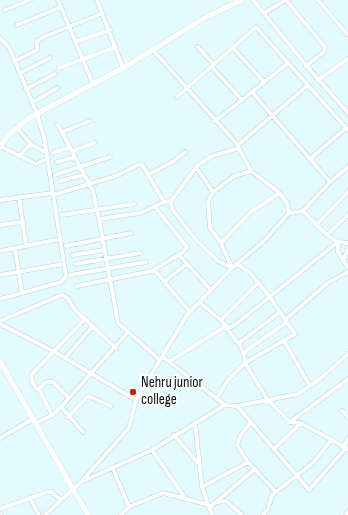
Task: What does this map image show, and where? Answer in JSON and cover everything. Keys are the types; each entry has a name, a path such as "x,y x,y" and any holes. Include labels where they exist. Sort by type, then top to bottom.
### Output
{"main road":[{"path":"0,146 16,127 37,114 123,68 208,16 242,0"},
{"path":"0,361 88,515"}],"street":[{"path":"5,10 30,0"},
{"path":"58,0 93,84"},
{"path":"97,0 110,30 123,68"},
{"path":"253,0 306,66 348,112"},
{"path":"264,13 286,0 325,47 324,52 306,66"},
{"path":"318,0 347,34"},
{"path":"17,25 61,7"},
{"path":"14,61 37,50 37,41 103,13"},
{"path":"177,98 187,87 213,66 256,27 347,129 310,159"},
{"path":"75,42 110,30"},
{"path":"0,38 8,44 37,114 44,137 66,276 63,281 0,299"},
{"path":"58,68 116,47"},
{"path":"198,47 242,100"},
{"path":"233,48 264,82"},
{"path":"153,50 238,147 251,172 280,193 287,203 289,212"},
{"path":"20,73 50,58"},
{"path":"318,80 348,59"},
{"path":"215,121 288,63"},
{"path":"26,89 55,74"},
{"path":"232,268 218,261 196,240 172,209 171,201 196,167 212,156 238,147 308,85"},
{"path":"32,103 57,88"},
{"path":"252,92 330,182"},
{"path":"62,132 90,121"},
{"path":"58,125 90,185 100,219 116,319 128,332 162,358 170,361 181,372 225,405 237,406 298,394 320,379 348,354"},
{"path":"16,127 31,144 47,156"},
{"path":"53,153 94,143"},
{"path":"20,155 31,144"},
{"path":"0,146 36,164 47,156"},
{"path":"148,175 169,164 185,152"},
{"path":"57,162 75,157"},
{"path":"55,175 81,168 110,157"},
{"path":"0,200 53,194 90,185 116,176 142,164 164,202"},
{"path":"196,167 213,192"},
{"path":"45,515 60,499 81,482 129,428 136,400 190,312 232,268 265,240 289,212 303,211 330,182 348,167"},
{"path":"232,268 221,243 210,228 208,201 213,192 234,176 251,172"},
{"path":"60,181 84,175"},
{"path":"316,225 348,192"},
{"path":"221,243 252,211 280,193"},
{"path":"20,197 26,246"},
{"path":"100,219 140,213 164,202 171,201"},
{"path":"62,215 134,204"},
{"path":"77,286 152,271 186,250 187,245 155,207"},
{"path":"303,211 327,235 338,242 348,243"},
{"path":"327,235 348,215"},
{"path":"0,225 23,222"},
{"path":"66,246 131,233"},
{"path":"0,251 60,239"},
{"path":"338,242 338,252 348,268"},
{"path":"170,361 226,326 231,327 338,242"},
{"path":"15,249 22,293"},
{"path":"343,260 348,249"},
{"path":"73,255 104,250"},
{"path":"76,264 140,253"},
{"path":"179,255 211,290"},
{"path":"70,275 146,262"},
{"path":"0,275 19,273 64,264"},
{"path":"165,281 187,264"},
{"path":"217,398 228,380 245,363 295,334 269,296 250,273 237,264"},
{"path":"152,271 158,273 190,312"},
{"path":"244,354 248,349 286,321 325,285 348,272"},
{"path":"221,320 258,283"},
{"path":"0,322 61,295 66,296 85,319 116,348"},
{"path":"199,302 221,320 236,342 239,343 244,354 245,363 267,399 290,422 301,423 346,448"},
{"path":"239,343 280,312"},
{"path":"52,415 39,389 32,382 32,375 85,319"},
{"path":"0,322 55,352 136,400"},
{"path":"65,358 93,326"},
{"path":"0,438 34,421 52,415 116,348 128,332"},
{"path":"284,341 310,386"},
{"path":"290,422 348,379"},
{"path":"39,389 46,382 52,382 69,398"},
{"path":"68,417 88,396 111,406"},
{"path":"81,482 113,469 152,450 174,435 225,405"},
{"path":"237,406 275,448 309,490 346,448 348,439"},
{"path":"61,407 68,417 83,432"},
{"path":"342,411 348,417"},
{"path":"251,422 240,436 237,445 248,462 275,491"},
{"path":"275,448 301,423"},
{"path":"195,424 198,462 202,487 206,504 212,515"},
{"path":"174,435 198,462"},
{"path":"262,515 268,509 272,495 275,491 314,462 331,440"},
{"path":"152,450 185,498"},
{"path":"202,487 248,462"},
{"path":"113,469 129,507"},
{"path":"209,508 255,469"},
{"path":"0,509 49,492 60,499"},
{"path":"122,515 129,507 163,493 185,498 196,503 206,504"},
{"path":"30,498 39,515"},
{"path":"216,502 226,501 242,515"}],"place":[{"name":"Nehru junior college","path":"133,392"}]}
